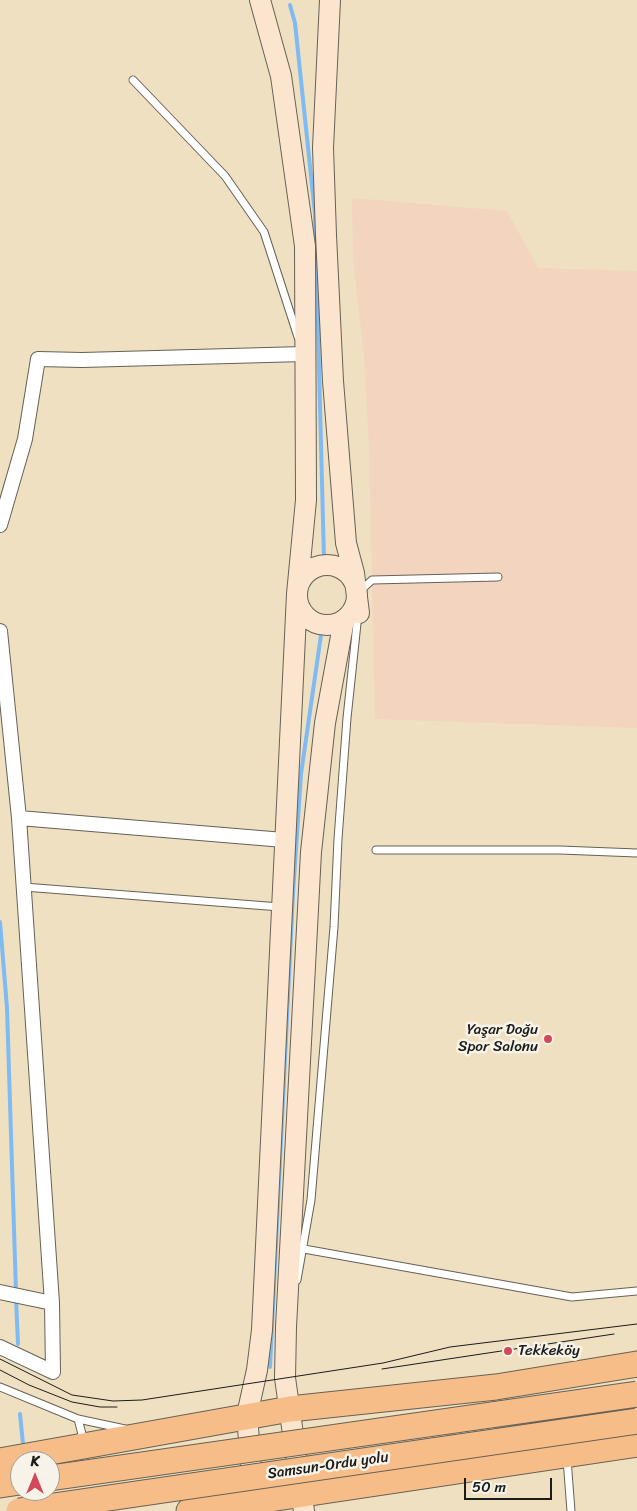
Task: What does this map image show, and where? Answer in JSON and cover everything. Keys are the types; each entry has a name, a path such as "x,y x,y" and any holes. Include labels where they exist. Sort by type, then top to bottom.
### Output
{"highway":[{"path":"0,1461 160,1433 247,1415 436,1394 637,1364"},
{"path":"436,1394 419,1410 413,1433 419,1455 430,1466 443,1473"},
{"name":"Samsun-Ordu yolu","path":"60,1477 637,1394"},
{"name":"Samsun-Ordu yolu","path":"20,1511 637,1421"},
{"path":"160,1433 181,1443 190,1459 192,1468 188,1492 172,1511"},
{"path":"189,1511 302,1503 443,1473 637,1444"}],"street":[{"path":"255,1506 247,1415 257,1370 262,1330 280,907 297,594 306,500 305,246 280,76 260,0"},
{"path":"302,1503 285,1378 286,1327 311,852 325,723 353,609 354,573 346,542 333,381 327,245 323,148 330,0"},
{"path":"0,525 25,439 38,359 82,360 304,354"},
{"path":"328,566 342,570 350,576 353,609 326,625 308,619 298,603 299,584 305,575 313,569 328,566"},
{"path":"0,631 24,887 52,1303 53,1372 0,1347"},
{"path":"19,818 284,840"},
{"path":"4,1292 52,1303"}],"lane":[{"path":"132,80 225,176 264,232 304,354"},
{"path":"286,1327 304,1249 312,1191 334,927 353,609 372,580 498,577"},
{"path":"376,850 560,850 637,853"},
{"path":"24,887 280,907"},
{"path":"304,1249 572,1297 637,1291"},
{"path":"0,1387 78,1419 160,1433"},
{"path":"67,1449 77,1443 82,1434 78,1419"},
{"path":"567,1454 571,1511"}],"shaded area":[{"path":"352,198 507,211 538,268 637,271 637,728 375,719 369,447 364,356 353,259"}],"waterway":[{"path":"290,5 295,23 315,214 324,559"},
{"path":"270,1367 293,894 301,774 321,635"},
{"path":"0,922 7,1008 16,1292"},
{"path":"16,1299 18,1344"},
{"path":"20,1414 23,1444"}],"tram line":[{"path":"0,1359 72,1395 113,1401 142,1400 383,1363 450,1347 637,1324"},
{"path":"382,1369 614,1334"},
{"path":"0,1370 29,1385 72,1402 100,1407 117,1407"}],"place":[{"name":"Yaşar Doğu Spor Salonu","path":"548,1039"},
{"name":"Tekkeköy","path":"508,1351"}]}
